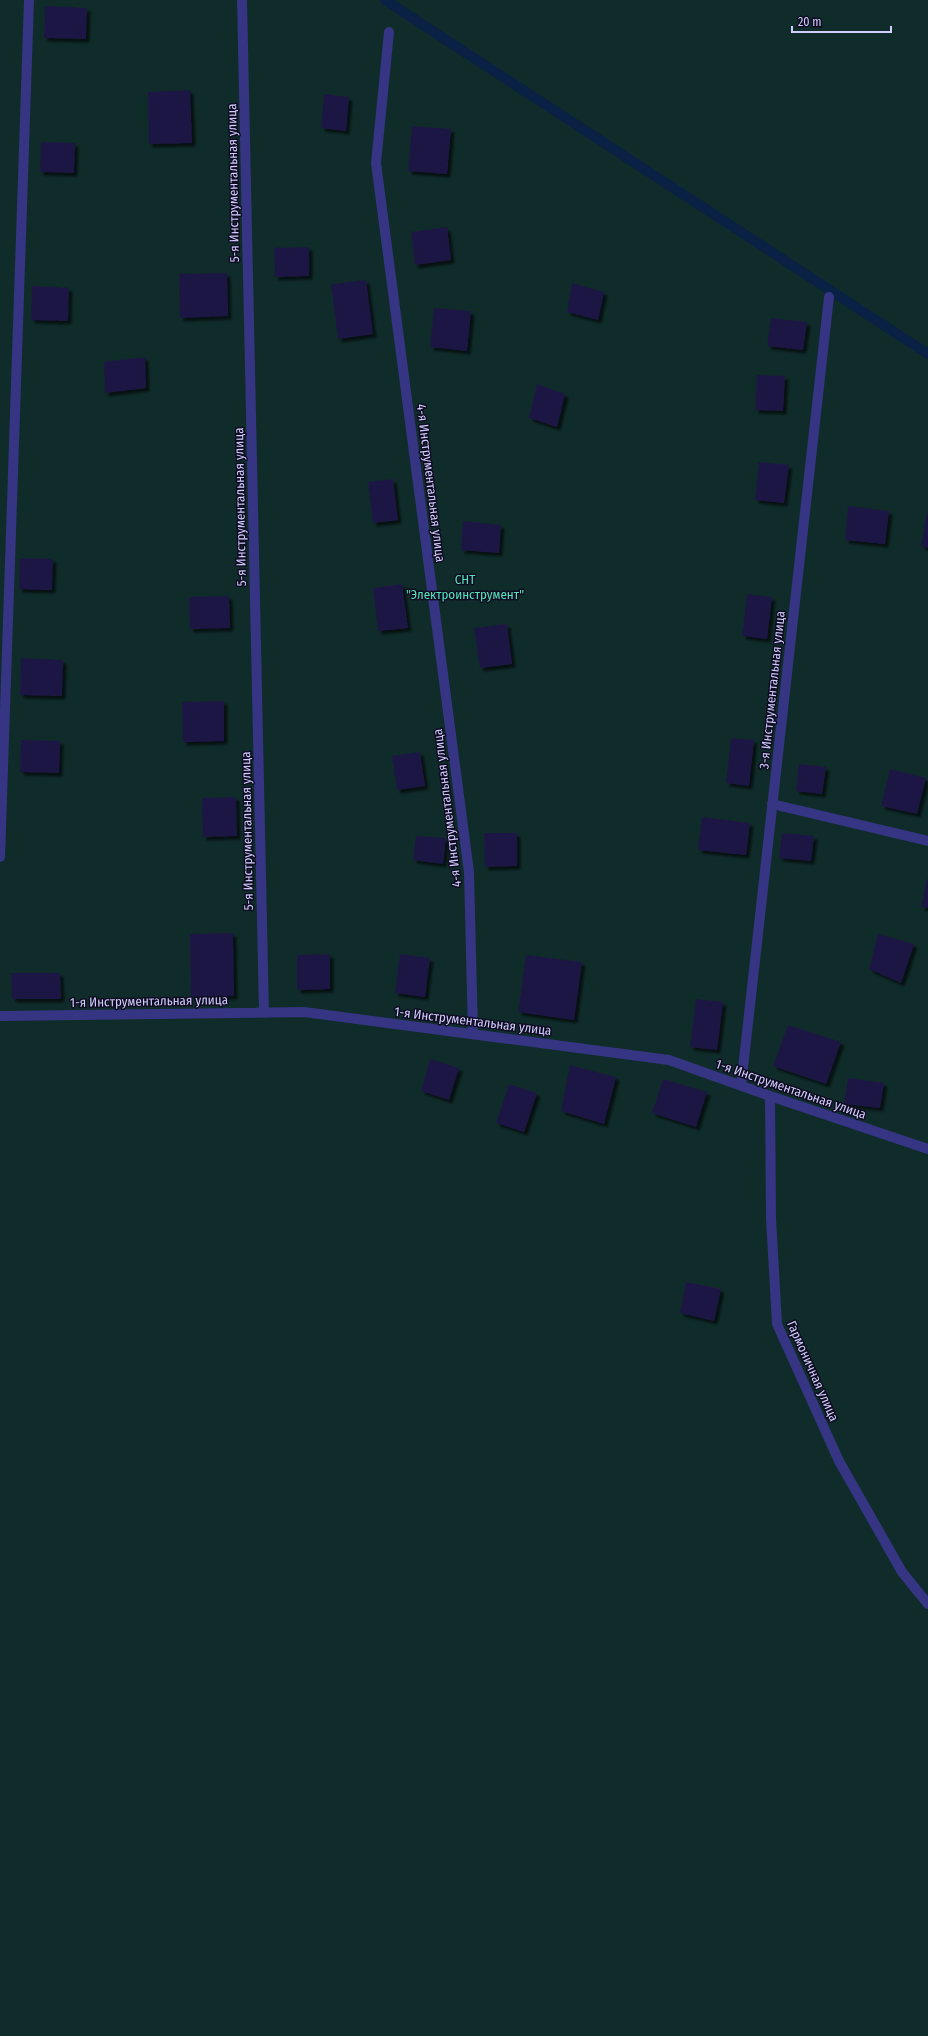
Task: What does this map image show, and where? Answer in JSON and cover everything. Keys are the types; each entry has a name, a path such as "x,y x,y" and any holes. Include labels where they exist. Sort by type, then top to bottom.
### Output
{"street":[{"path":"0,857 29,0"},
{"name":"5-я Инструментальная улица","path":"242,0 264,1013"},
{"name":"4-я Инструментальная улица","path":"389,32 376,163 469,872 473,1034"},
{"name":"3-я Инструментальная улица","path":"741,1086 829,297"},
{"path":"772,804 928,842"},
{"name":"1-я Инструментальная улица","path":"0,1016 304,1012 669,1060 770,1096 928,1149"},
{"name":"Гармоничная улица","path":"770,1096 771,1218 777,1324 839,1461 902,1572 928,1604"}],"green space":[{"name":"СНТ \"Электроинструмент\"","path":"0,0 928,0 928,2036 0,2036"}],"building":[{"path":"45,6 87,8 86,39 44,38"},
{"path":"190,90 192,143 149,144 148,92"},
{"path":"324,94 349,97 346,131 321,128"},
{"path":"412,126 451,129 447,174 408,171"},
{"path":"41,142 75,143 74,173 40,172"},
{"path":"447,227 451,260 415,265 411,232"},
{"path":"309,247 309,276 275,277 274,248"},
{"path":"227,273 228,316 180,318 179,274"},
{"path":"366,280 373,334 338,339 331,284"},
{"path":"572,283 604,292 598,320 567,312"},
{"path":"32,286 69,288 68,321 31,320"},
{"path":"434,308 471,311 467,351 430,347"},
{"path":"771,318 807,322 803,350 767,346"},
{"path":"145,357 146,388 105,393 104,362"},
{"path":"757,375 785,376 783,411 755,410"},
{"path":"537,384 565,394 557,427 529,418"},
{"path":"759,462 789,465 784,503 755,500"},
{"path":"393,479 398,520 373,523 368,482"},
{"path":"848,506 889,511 885,544 845,540"},
{"path":"928,513 928,548 921,546"},
{"path":"463,521 501,525 499,553 461,550"},
{"path":"20,558 53,559 52,590 19,589"},
{"path":"402,584 408,628 378,631 373,588"},
{"path":"747,594 772,597 767,639 742,636"},
{"path":"229,596 230,628 190,629 189,597"},
{"path":"507,624 512,664 480,668 474,628"},
{"path":"21,658 63,660 62,696 20,695"},
{"path":"224,701 224,741 183,742 182,702"},
{"path":"731,738 754,740 749,786 726,783"},
{"path":"21,740 60,741 59,773 20,772"},
{"path":"420,752 425,786 397,790 392,756"},
{"path":"799,764 826,767 822,794 796,791"},
{"path":"890,769 926,778 917,814 881,806"},
{"path":"236,797 237,836 203,837 202,798"},
{"path":"702,817 750,823 746,855 698,850"},
{"path":"484,833 517,833 517,866 485,867"},
{"path":"782,833 814,836 811,861 779,858"},
{"path":"416,836 446,838 443,864 413,860"},
{"path":"928,879 928,908 921,907"},
{"path":"233,933 234,996 191,997 190,934"},
{"path":"878,934 914,944 901,983 869,969"},
{"path":"330,954 330,989 297,990 297,955"},
{"path":"400,954 430,958 425,997 395,993"},
{"path":"526,955 582,962 574,1020 518,1012"},
{"path":"11,973 60,973 61,999 12,999"},
{"path":"696,999 723,1002 717,1050 690,1047"},
{"path":"788,1025 841,1042 826,1084 773,1066"},
{"path":"430,1059 459,1068 449,1100 421,1091"},
{"path":"570,1065 616,1077 604,1124 561,1111"},
{"path":"848,1078 884,1083 880,1108 844,1104"},
{"path":"663,1079 707,1092 696,1127 652,1113"},
{"path":"509,1084 537,1093 524,1132 496,1123"},
{"path":"686,1282 721,1289 714,1321 680,1313"}],"waterway":[{"path":"385,0 928,354"}]}
